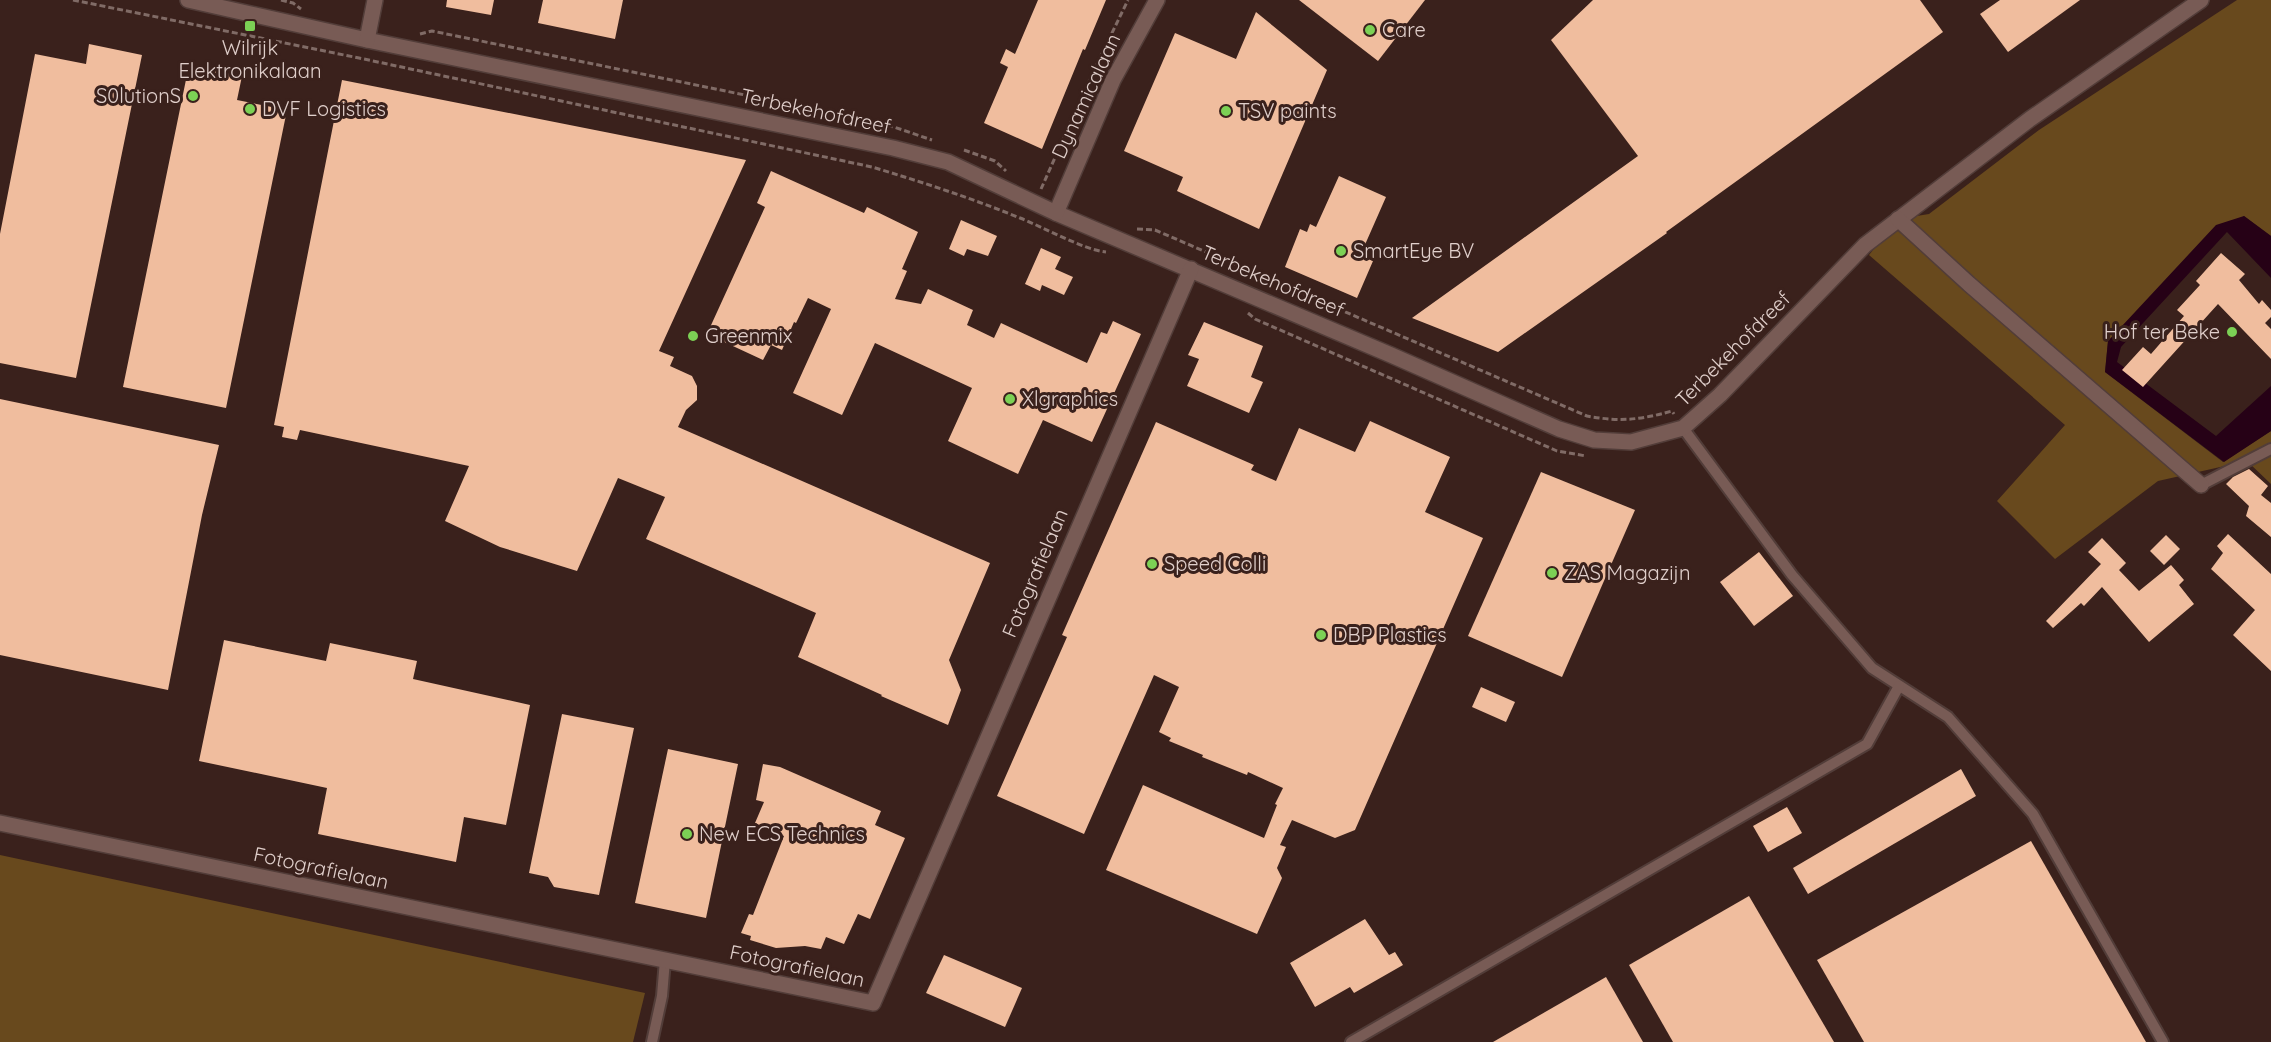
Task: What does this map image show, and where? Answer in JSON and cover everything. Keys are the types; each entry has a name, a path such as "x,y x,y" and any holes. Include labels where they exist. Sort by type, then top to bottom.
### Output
{"street":[{"name":"Terbekehofdreef","path":"188,0 948,162 1056,213 1191,269 1559,429 1594,440 1631,442 1683,428 1719,395 1865,245 2030,119 2201,0"},
{"path":"367,39 375,0"},
{"name":"Dynamicalaan","path":"1056,213 1113,80 1157,0"},
{"path":"1898,219 1969,284 2201,485"},
{"name":"Fotografielaan","path":"0,823 873,1003 1191,269"}],"lane":[{"path":"1683,428 1792,574 1872,668 1948,717 2033,814 2163,1042"},
{"path":"2201,485 2271,448"},
{"path":"1351,1042 1867,744 1899,686"},
{"path":"652,1042 662,996 665,960"}],"path":[{"path":"73,0 872,167 945,189 1054,232"},
{"path":"1041,190 1128,0"},
{"path":"1128,229 1155,230 1587,416 1605,420 1641,420 1672,411"}],"shaded area":[{"path":"2237,0 2271,0 2271,236 2244,216 2108,341 2105,372 2223,462 2271,431 2271,484 2247,461 2158,481 2055,559 1997,501 2065,425 1869,255 1898,219 1929,214 2039,130"},
{"path":"2244,216 2271,236 2271,278 2227,232 2121,347 2117,362 2216,436 2271,386 2271,431 2224,462 2105,372 2108,341 2216,225"},
{"path":"0,855 645,993 633,1042 0,1042"}],"building":[{"path":"447,0 494,0 491,15 446,7"},
{"path":"543,0 623,0 615,39 538,23"},
{"path":"1038,0 1106,0 1042,149 984,123 1008,67 1000,63 1006,49 1015,54"},
{"name":"Care","path":"1299,0 1425,0 1378,61"},
{"path":"1593,0 1920,0 1943,32 1667,233 1498,352 1412,318 1638,156 1551,40"},
{"path":"2000,0 2080,0 2008,52 1980,14"},
{"name":"TSV paints","path":"1256,12 1327,70 1259,229 1177,191 1183,177 1124,151 1175,33 1236,59"},
{"path":"89,44 142,55 76,378 0,363 0,234 35,54 86,64"},
{"path":"189,65 242,76 237,100 287,110 226,408 123,387"},
{"path":"342,80 746,160 659,351 674,357 670,366 692,376 697,386 697,400 686,410 678,427 990,563 949,660 961,690 948,725 798,657 816,613 646,539 665,497 618,478 577,571 500,547 445,521 469,466 300,430 297,440 282,437 284,427 274,425"},
{"path":"771,171 864,213 867,207 918,232 902,269 907,271 895,299 921,304 928,289 973,310 967,325 994,338 1001,323 1087,363 1101,332 1107,334 1113,321 1141,334 1092,442 1043,420 1018,474 948,441 972,388 875,343 842,415 793,393 831,309 808,298 782,350 771,345 763,360 707,334 765,207 757,203"},
{"path":"1339,176 1386,197 1360,256 1373,261 1357,298 1285,267 1300,229 1307,232 1310,224 1316,227"},
{"path":"961,220 997,236 988,256 967,249 964,256 949,249"},
{"path":"1041,248 1061,257 1055,269 1073,277 1064,295 1042,285 1040,291 1025,284"},
{"path":"2221,253 2245,274 2239,280 2259,304 2262,300 2271,310 2271,317 2265,323 2271,329 2271,359 2218,304 2143,387 2122,370 2143,347 2151,354 2184,316 2177,310 2200,285 2196,281"},
{"path":"1204,322 1263,346 1251,377 1263,382 1249,413 1187,386 1199,359 1188,355"},
{"path":"0,399 219,445 202,515 168,690 0,655"},
{"path":"1370,421 1450,457 1425,512 1483,538 1355,830 1335,838 1292,820 1280,845 1286,847 1277,868 1282,878 1257,934 1106,870 1143,785 1264,838 1283,788 1248,772 1247,775 1202,757 1203,755 1169,741 1171,738 1159,732 1179,687 1154,675 1084,834 997,796 1067,637 1062,635 1156,422 1254,465 1251,470 1276,481 1299,428 1355,452"},
{"path":"2249,469 2268,486 2261,495 2271,503 2271,537 2246,516 2249,506 2226,484 2233,477"},
{"name":"ZAS Magazijn","path":"1541,472 1635,510 1562,677 1468,636"},
{"path":"2228,534 2271,574 2271,671 2233,635 2255,610 2211,569 2223,553 2217,546"},
{"path":"2166,535 2180,549 2164,565 2150,551"},
{"path":"2102,538 2126,563 2119,570 2139,591 2171,565 2184,580 2179,585 2194,604 2149,642 2102,587 2084,606 2081,603 2053,628 2046,621 2101,564 2088,552"},
{"path":"1759,552 1793,596 1754,626 1720,582"},
{"path":"224,640 326,661 330,643 417,661 413,679 530,705 506,825 464,817 456,862 318,834 327,788 199,761"},
{"path":"1481,687 1515,702 1506,722 1472,707"},
{"path":"562,714 634,728 599,895 554,887 548,877 529,873"},
{"name":"New ECS Technics","path":"668,749 738,764 706,918 635,903"},
{"path":"763,764 780,767 881,811 875,825 905,838 870,919 858,914 844,944 826,937 821,949 805,946 776,948 750,940 751,936 741,933 749,914 753,915 784,836 755,823 764,802 756,800"},
{"path":"1961,769 1976,796 1808,894 1793,868"},
{"path":"1787,807 1802,833 1768,852 1753,826"},
{"path":"2031,841 2146,1042 1864,1042 1817,960"},
{"path":"1749,896 1834,1042 1673,1042 1629,965"},
{"path":"1365,919 1389,955 1395,952 1403,965 1354,993 1350,987 1315,1007 1290,963"},
{"path":"944,955 1022,988 1005,1027 926,993"},
{"path":"1606,977 1643,1042 1493,1042"}],"place":[{"name":"Wilrijk Elektronikalaan","path":"250,26"},
{"name":"Care","path":"1370,30"},
{"name":"S0lutionS","path":"193,96"},
{"name":"DVF Logistics","path":"250,109"},
{"name":"TSV paints","path":"1226,111"},
{"name":"SmartEye BV","path":"1341,251"},
{"name":"Hof ter Beke","path":"2232,332"},
{"name":"Greenmix","path":"693,336"},
{"name":"Xlgraphics","path":"1010,399"},
{"name":"Speed Colli","path":"1152,564"},
{"name":"ZAS Magazijn","path":"1552,573"},
{"name":"DBP Plastics","path":"1321,635"},
{"name":"New ECS Technics","path":"687,834"}]}
